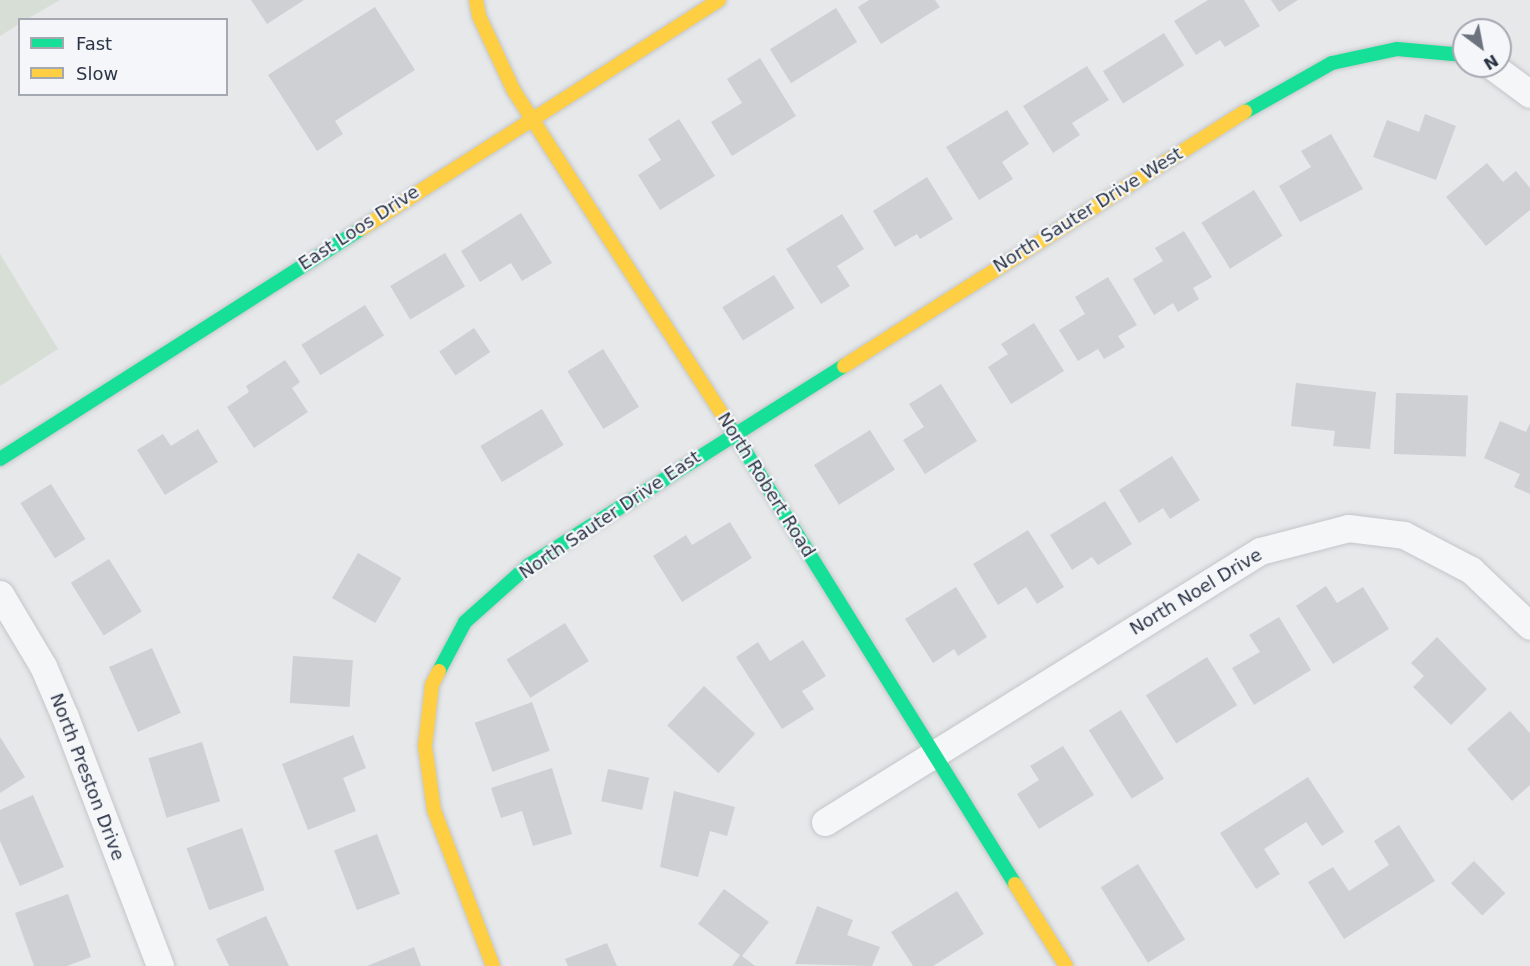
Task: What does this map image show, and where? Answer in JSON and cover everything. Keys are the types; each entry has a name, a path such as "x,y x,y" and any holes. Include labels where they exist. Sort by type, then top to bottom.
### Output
{"street":[{"name":"North Robert Road","path":"476,0 479,16 514,91 734,433 1066,966"},
{"name":"East Loos Drive","path":"0,459 719,0"},
{"name":"North Sauter Drive West","path":"734,433 1271,96 1332,63 1397,49 1452,54"},
{"path":"1508,78 1530,94"},
{"name":"North Sauter Drive East","path":"493,966 434,810 425,746 432,685 465,622 530,565 734,433"},
{"name":"North Noel Drive","path":"825,822 1260,551 1348,528 1404,535 1471,570 1530,626"},
{"name":"North Preston Drive","path":"0,594 43,666 65,717 160,966"}],"shaded area":[{"path":"0,0 60,0 29,18 18,18 18,25 0,36"},
{"path":"0,254 58,349 0,386"}],"building":[{"path":"251,0 304,0 267,24"},
{"path":"869,0 935,0 940,7 881,44 858,7"},
{"path":"1208,0 1244,0 1260,26 1225,47 1220,40 1196,55 1174,21"},
{"path":"1271,0 1298,0 1279,12"},
{"path":"375,7 415,70 335,121 343,134 317,151 268,75"},
{"path":"836,8 857,42 791,83 770,49"},
{"path":"1164,33 1184,65 1123,103 1103,71"},
{"path":"760,58 796,116 732,156 711,122 742,103 727,79"},
{"path":"1087,66 1109,100 1072,123 1080,135 1053,153 1023,106"},
{"path":"1007,110 1029,144 1002,162 1013,179 979,200 946,147"},
{"path":"1425,114 1456,126 1436,180 1373,157 1387,120 1419,132"},
{"path":"679,119 715,176 660,210 638,175 661,160 648,139"},
{"path":"1331,134 1363,189 1300,222 1279,186 1311,167 1301,151"},
{"path":"1487,163 1503,182 1516,171 1530,188 1530,210 1486,246 1446,197"},
{"path":"927,177 953,219 920,239 917,234 895,247 873,211"},
{"path":"1254,190 1283,236 1230,269 1201,223"},
{"path":"521,213 552,263 522,281 511,263 480,282 461,251"},
{"path":"842,214 864,249 837,266 850,286 821,304 786,249"},
{"path":"1184,231 1212,277 1193,288 1199,299 1178,312 1173,303 1154,315 1133,279 1163,261 1155,248"},
{"path":"445,253 465,286 410,319 390,286"},
{"path":"774,275 795,308 743,340 722,307"},
{"path":"1108,277 1137,325 1118,336 1125,347 1104,359 1098,349 1078,361 1059,330 1085,314 1075,297"},
{"path":"365,305 384,336 320,375 301,345"},
{"path":"1034,323 1064,371 1011,404 988,367 1008,354 1001,344"},
{"path":"474,328 490,352 455,376 439,351"},
{"path":"603,349 639,407 603,429 567,371"},
{"path":"285,360 300,382 292,388 308,412 254,448 227,407 249,392 246,386"},
{"path":"1296,383 1376,392 1370,449 1333,446 1335,431 1291,426"},
{"path":"941,384 977,441 925,474 903,440 924,427 909,404"},
{"path":"1396,393 1468,396 1466,456 1394,454"},
{"path":"542,409 564,445 502,482 480,446"},
{"path":"1500,421 1526,432 1530,423 1530,494 1514,487 1520,474 1484,458"},
{"path":"198,429 218,462 165,495 137,450 163,434 171,446"},
{"path":"870,430 895,470 839,505 814,465"},
{"path":"1172,456 1200,500 1170,519 1163,508 1139,523 1119,490"},
{"path":"51,484 85,539 55,558 20,503"},
{"path":"1105,501 1132,544 1098,565 1092,557 1072,570 1050,535"},
{"path":"730,522 752,558 682,602 653,556 686,535 692,545"},
{"path":"1028,530 1064,587 1037,604 1026,587 998,605 973,564"},
{"path":"358,553 401,578 375,623 332,598"},
{"path":"109,559 142,612 104,635 71,583"},
{"path":"1326,586 1337,603 1363,587 1389,629 1333,664 1296,606"},
{"path":"956,587 987,637 958,656 954,649 933,663 905,619"},
{"path":"1279,617 1311,670 1254,705 1232,668 1260,652 1249,635"},
{"path":"565,623 589,661 530,698 506,660"},
{"path":"1437,637 1487,689 1451,725 1413,687 1424,676 1411,663"},
{"path":"803,640 826,676 802,691 814,709 782,729 736,657 758,642 770,661"},
{"path":"152,648 181,713 138,732 109,667"},
{"path":"293,656 353,660 350,707 290,703"},
{"path":"1207,657 1237,705 1176,743 1146,695"},
{"path":"704,686 755,734 718,773 667,725"},
{"path":"532,702 550,751 492,772 475,723"},
{"path":"1121,710 1164,779 1132,799 1089,730"},
{"path":"1510,711 1530,733 1530,785 1512,801 1467,749"},
{"path":"353,735 366,768 343,778 356,811 308,830 282,764"},
{"path":"0,737 25,777 0,793"},
{"path":"202,742 220,801 167,818 148,758"},
{"path":"1063,746 1094,795 1039,829 1017,794 1039,780 1030,766"},
{"path":"552,768 572,834 533,846 522,811 501,818 491,788"},
{"path":"608,769 649,778 642,810 601,801"},
{"path":"1308,777 1344,832 1322,846 1306,822 1264,849 1280,874 1256,889 1220,833"},
{"path":"674,791 735,807 727,836 710,831 698,877 660,867"},
{"path":"33,795 64,867 20,886 0,841 0,810"},
{"path":"1399,825 1435,881 1344,939 1308,882 1333,867 1349,891 1389,865 1374,841"},
{"path":"242,828 265,890 209,910 187,848"},
{"path":"377,834 400,894 357,910 334,850"},
{"path":"1474,861 1505,893 1482,916 1451,883"},
{"path":"1138,864 1185,939 1148,963 1101,887"},
{"path":"724,889 769,922 742,956 755,966 732,966 740,955 698,924"},
{"path":"957,891 984,934 933,966 913,966 891,932"},
{"path":"68,894 91,957 67,966 34,966 15,913"},
{"path":"817,906 853,920 847,935 880,947 872,966 795,964"},
{"path":"266,916 289,966 229,966 216,939"},
{"path":"607,943 617,966 568,966 565,959"},
{"path":"414,947 421,966 367,966"}],"traffic: fast":[{"path":"1245,112 1332,63 1397,49 1452,54"},
{"path":"0,459 361,229"},
{"path":"439,671 465,622 529,565 844,366"},
{"path":"727,422 1015,884"}],"traffic: slow":[{"path":"476,0 479,16 514,91 727,422"},
{"path":"361,229 719,0"},
{"path":"844,366 1245,112"},
{"path":"439,671 432,685 425,746 434,810 493,966"},
{"path":"1015,884 1066,966"}]}
